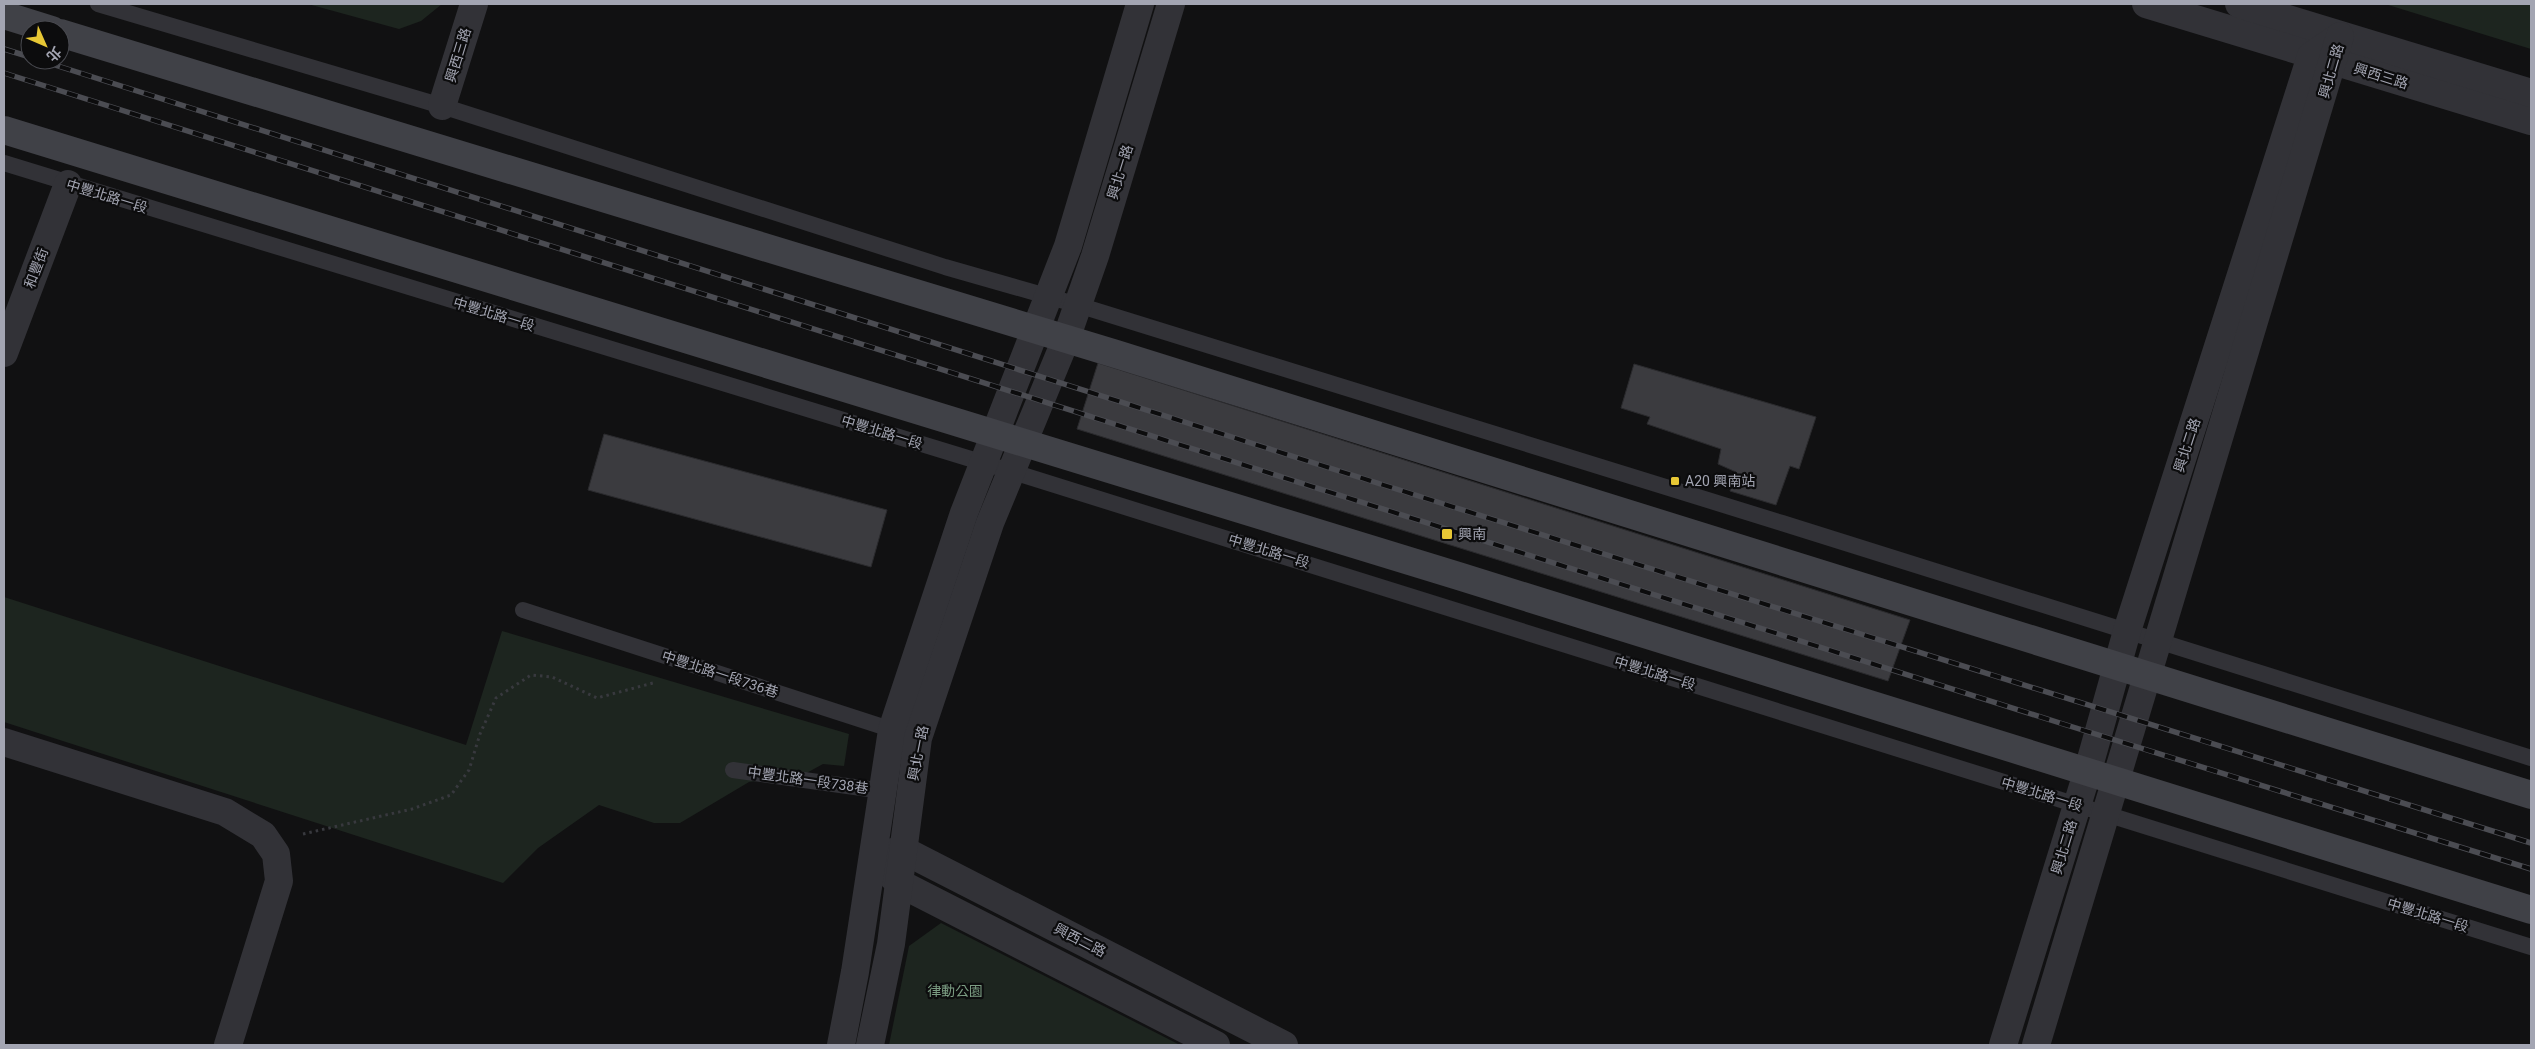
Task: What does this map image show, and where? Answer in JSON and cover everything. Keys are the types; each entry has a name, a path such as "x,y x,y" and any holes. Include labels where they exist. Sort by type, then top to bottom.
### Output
{"main road":[{"path":"4,15 20,20"},
{"path":"70,35 1066,339 2531,795"},
{"path":"4,130 1022,440 2088,770 2531,910"}],"street":[{"name":"興西三路","path":"442,106 474,4"},
{"path":"841,1045 855,972 892,730 983,463 1068,246 1140,4"},
{"name":"興北一路","path":"870,1045 889,952 918,738 984,540 1022,440 1066,339 1095,256 1171,4"},
{"name":"興西三路","path":"2146,4 2329,51 2531,93"},
{"name":"興西三路","path":"2239,4 2329,51 2531,121"},
{"name":"興北二路","path":"2003,1045 2088,770 2127,632 2329,51"},
{"name":"興北二路","path":"2036,1045 2149,676 2329,51"},
{"name":"和豐街","path":"4,353 68,184"},
{"path":"4,742 225,812 262,835 268,843 276,854 279,881 228,1045"},
{"path":"872,856 903,850"},
{"name":"興西二路","path":"903,850 1284,1045"},
{"path":"872,856 899,883 1216,1045"}],"lane":[{"path":"98,4 442,106 945,267 1050,296 2531,758"},
{"name":"中豐北路一段","path":"4,163 1010,471 2531,947"},
{"name":"中豐北路一段736巷","path":"523,610 918,738"},
{"name":"中豐北路一段738巷","path":"733,770 883,791"}],"path":[{"path":"268,843 412,810 451,795 469,770 480,734 496,698 531,676 552,677 597,698 653,683 662,685"}],"green space":[{"path":"308,4 442,4 421,21 399,29"},
{"path":"2385,4 2531,4 2531,49"},
{"path":"4,597 466,745 502,631 849,734 844,766 823,764 801,776 749,782 680,823 654,823 599,805 538,848 503,883 4,722"},
{"name":"律動公園","path":"941,923 1180,1045 889,1045 909,946"}],"building":[{"path":"1098,363 1910,620 1888,681 1077,429"},
{"path":"1634,364 1816,417 1799,469 1790,466 1776,505 1730,491 1736,472 1718,464 1721,449 1647,424 1650,417 1621,408"},
{"path":"604,434 887,510 871,567 588,490"}],"railway":[{"path":"4,49 20,54"},
{"path":"70,70 1447,505 2531,843"},
{"path":"4,73 2060,723 2531,869"}],"place":[{"name":"A20 興南站","path":"1675,481"},
{"name":"興南","path":"1447,534"}]}
